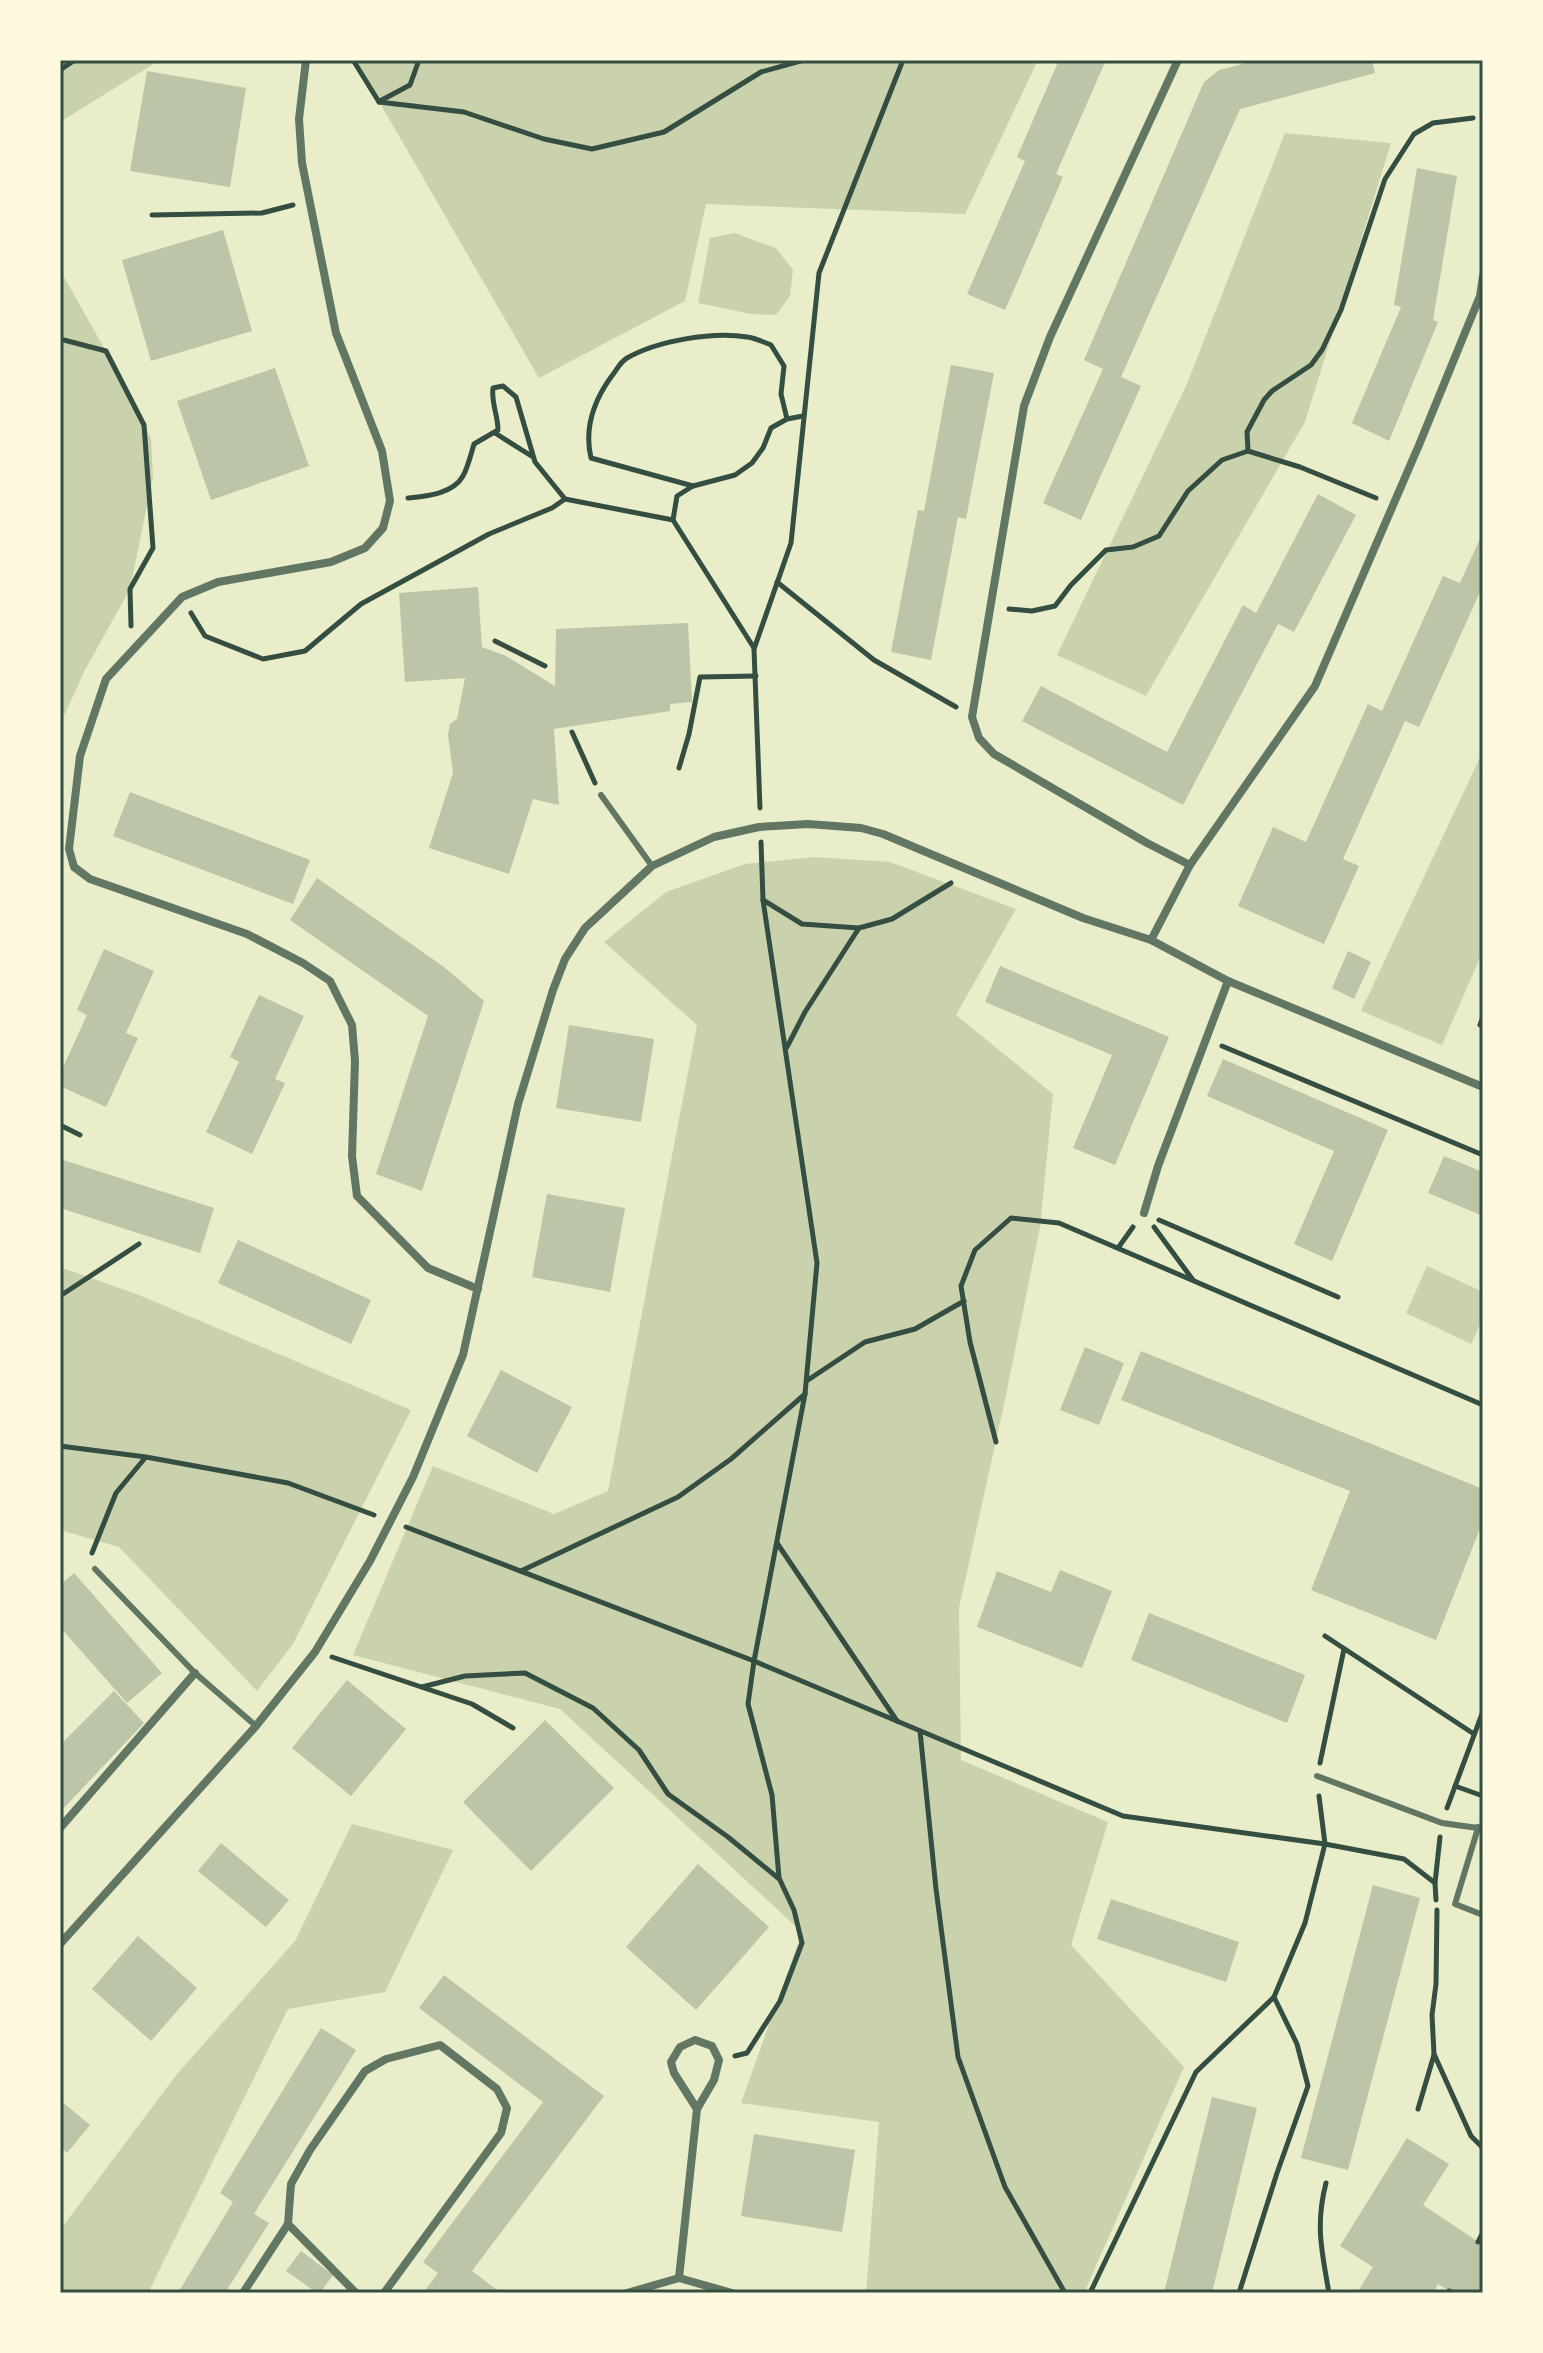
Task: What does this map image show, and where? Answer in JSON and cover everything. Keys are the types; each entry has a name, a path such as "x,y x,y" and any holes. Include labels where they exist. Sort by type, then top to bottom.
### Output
{"street":[{"path":"306,60 299,119 302,163 336,333 382,451 390,501 383,528 365,548 331,562 218,582 182,597 106,679 80,756 69,849 74,867 90,879 247,934 330,981 352,1025 355,1061 352,1156 357,1196 428,1268 478,1289"},
{"path":"1178,60 1050,337 1024,406 972,717 979,738 994,754 1190,865"},
{"path":"1151,940 1190,865 1315,686 1469,323 1480,296 1483,276"},
{"path":"60,1944 256,1726 315,1652 370,1561 413,1477 463,1355 518,1104 565,959 585,928 652,866 714,837 759,827 808,824 861,828 883,834 1083,918 1151,940 1228,981 1483,1087"},
{"path":"1144,1213 1158,1166 1228,981"},
{"path":"60,1828 195,1673"},
{"path":"679,2278 697,2109 714,2080 719,2060 712,2046 695,2040 680,2047 671,2062 674,2073 697,2109"},
{"path":"243,2293 288,2224 291,2184 310,2150 365,2071 386,2059 440,2045 497,2089 507,2108 501,2133 384,2293"},
{"path":"288,2224 356,2293"},
{"path":"627,2293 679,2278 727,2292"}],"lane":[{"path":"601,795 652,866"},
{"path":"95,1569 195,1673 256,1726"},
{"path":"1317,1776 1442,1823 1481,1829 1455,1904 1483,1915"}],"path":[{"path":"60,70 75,60"},
{"path":"353,60 379,102"},
{"path":"379,102 410,85 419,60"},
{"path":"379,102 464,112 544,139 592,149 664,132 761,72 804,60"},
{"path":"761,811 754,649 791,543 819,273 903,60"},
{"path":"1248,451 1247,432 1264,400 1272,391 1311,365 1322,350 1341,310 1385,179 1414,134 1433,123 1473,118"},
{"path":"152,215 262,213 309,201"},
{"path":"693,486 591,458 591,413 603,389 624,360 659,345 704,337 747,337 771,345 784,366 781,394 787,419"},
{"path":"60,339 106,351 144,425 153,548 130,589 132,651"},
{"path":"390,501 432,495 454,486 463,477 474,444 498,430 493,388 503,386 516,397 534,458"},
{"path":"754,649 673,520 677,496 693,486 735,475 752,463 763,448 771,428 787,419 803,416"},
{"path":"494,432 534,458 565,499 673,520"},
{"path":"1008,609 1032,611 1055,606 1106,550 1133,547 1159,536 1188,491 1222,460 1248,451 1300,467 1376,498"},
{"path":"182,597 205,636 263,659 305,651 361,604 489,534 552,508 565,499"},
{"path":"777,582 874,660 956,708"},
{"path":"495,641 545,666"},
{"path":"679,768 699,694 700,677 756,676"},
{"path":"572,732 601,795"},
{"path":"719,2060 747,2053 780,2001 802,1943 794,1910 779,1878 772,1795 748,1704 805,1394 817,1263 763,900 761,841"},
{"path":"763,900 802,924 859,928 892,919 952,882"},
{"path":"786,1047 859,928"},
{"path":"1483,1017 1480,1025 1483,1026"},
{"path":"1224,1032 1218,1045 1483,1155"},
{"path":"60,1125 80,1135"},
{"path":"1118,1248 1144,1213"},
{"path":"1144,1213 1193,1280"},
{"path":"1144,1213 1338,1297"},
{"path":"996,1442 970,1342 961,1286 975,1250 1011,1218 1059,1223 1483,1405"},
{"path":"60,1296 139,1244"},
{"path":"807,1380 865,1342 915,1329 964,1301"},
{"path":"520,1571 678,1497 731,1459 805,1394"},
{"path":"60,1446 146,1457 288,1483 382,1518"},
{"path":"95,1569 92,1554 116,1493 146,1457"},
{"path":"396,1523 754,1661 1123,1816 1325,1844 1404,1859 1435,1883"},
{"path":"777,1542 898,1722"},
{"path":"1325,1636 1474,1734"},
{"path":"1090,2293 1196,2072 1274,1997 1305,1923 1325,1844 1317,1776 1344,1649"},
{"path":"315,1652 472,1704 513,1728"},
{"path":"422,1687 465,1676 525,1673 593,1708 639,1750 668,1794 779,1878"},
{"path":"1418,2109 1434,2054 1432,2015 1438,1931 1435,1883 1442,1823 1483,1711"},
{"path":"920,1731 936,1889 958,2057 1005,2187 1065,2293"},
{"path":"1455,1786 1483,1796"},
{"path":"1239,2293 1308,2086 1297,2044 1274,1997"},
{"path":"1434,2054 1471,2136 1483,2148"},
{"path":"1326,2183 1320,2205 1319,2230 1329,2293"},
{"path":"1478,2242 1483,2232"}],"green space":[{"path":"60,60 160,60 60,122"},
{"path":"355,60 1038,60 965,214 706,204 685,301 539,378"},
{"path":"1285,133 1391,143 1305,422 1146,696 1057,655 1187,384"},
{"path":"734,233 776,248 793,270 790,296 776,315 751,314 698,303 710,238"},
{"path":"60,270 129,392 151,439 153,476 130,589 85,670 64,716 60,714"},
{"path":"1483,751 1483,951 1442,1045 1361,1011"},
{"path":"815,857 890,862 1016,909 956,1015 1053,1094 1040,1227 959,1608 961,1760 1108,1822 1071,1945 1184,2067 1084,2293 866,2293 879,2122 741,2103 802,1932 560,1709 353,1655 433,1466 554,1514 608,1491 697,1025 604,942 666,892 745,864"},
{"path":"1427,1266 1483,1292 1483,1318 1471,1344 1406,1313"},
{"path":"60,1267 139,1295 411,1410 293,1644 257,1691 119,1547 60,1530"},
{"path":"352,1824 453,1850 385,1992 288,2009 148,2293 60,2293 60,2230 177,2074 295,1941"}],"building":[{"path":"1059,60 1106,60 1056,174 1063,177 1005,310 967,294 1025,161 1017,157"},
{"path":"1258,60 1372,60 1375,73 1240,109 1121,377 1141,386 1081,520 1043,503 1103,369 1084,360 1204,82 1219,70"},
{"path":"147,71 246,88 230,187 130,171"},
{"path":"1417,168 1457,176 1433,320 1438,322 1389,441 1352,423 1401,307 1394,305"},
{"path":"223,230 252,331 151,361 122,260"},
{"path":"951,365 994,373 966,519 958,517 931,660 891,652 918,510 924,511"},
{"path":"275,368 309,466 211,500 177,401"},
{"path":"1318,494 1356,515 1294,632 1278,624 1183,805 1022,721 1041,686 1167,752 1243,605 1256,613"},
{"path":"1483,532 1483,594 1480,592 1419,727 1405,721 1343,859 1359,866 1324,944 1238,906 1273,827 1306,842 1368,704 1382,711 1443,576 1460,583"},
{"path":"478,587 482,647 506,656 555,686 556,629 688,623 692,702 670,704 670,711 554,729 559,805 533,799 509,874 429,848 453,773 448,735 450,724 457,719 465,678 405,682 399,593"},
{"path":"130,792 310,860 293,904 113,836"},
{"path":"317,878 444,967 484,1001 422,1191 376,1174 428,1016 290,920"},
{"path":"104,949 154,971 126,1033 138,1038 106,1107 60,1086 60,1074 87,1015 77,1010"},
{"path":"1348,951 1371,962 1354,999 1332,988"},
{"path":"1000,966 1169,1037 1115,1165 1073,1148 1112,1055 985,1002"},
{"path":"259,995 304,1016 275,1079 285,1083 252,1154 206,1132 239,1062 230,1057"},
{"path":"569,1025 654,1039 641,1122 556,1108"},
{"path":"1223,1059 1388,1130 1332,1261 1294,1244 1334,1151 1207,1096"},
{"path":"1444,1156 1483,1172 1483,1216 1428,1193"},
{"path":"60,1159 214,1208 200,1253 60,1208"},
{"path":"547,1194 625,1208 610,1292 532,1277"},
{"path":"238,1240 371,1300 351,1344 218,1283"},
{"path":"1085,1347 1124,1363 1099,1425 1060,1410"},
{"path":"1141,1351 1483,1489 1483,1521 1436,1640 1311,1590 1350,1491 1121,1400"},
{"path":"501,1370 572,1407 537,1473 467,1436"},
{"path":"1060,1570 1112,1591 1082,1668 977,1627 997,1571 1051,1592"},
{"path":"74,1573 162,1673 127,1703 60,1627 60,1585"},
{"path":"1149,1613 1305,1675 1287,1723 1131,1660"},
{"path":"347,1680 406,1729 351,1796 292,1748"},
{"path":"114,1691 144,1723 60,1812 60,1745"},
{"path":"545,1720 614,1788 531,1871 463,1802"},
{"path":"221,1843 289,1900 266,1927 198,1871"},
{"path":"698,1864 769,1927 696,2010 626,1947"},
{"path":"1373,1885 1420,1898 1348,2170 1301,2158"},
{"path":"1111,1899 1239,1942 1226,1982 1097,1939"},
{"path":"138,1936 197,1988 151,2041 92,1989"},
{"path":"444,1975 604,2096 472,2271 501,2293 423,2293 438,2273 423,2262 543,2102 419,2008"},
{"path":"321,2028 356,2050 254,2214 269,2223 225,2293 178,2293 233,2202 220,2193"},
{"path":"1212,2097 1257,2108 1212,2293 1164,2293"},
{"path":"60,2100 90,2125 67,2153 60,2147"},
{"path":"754,2134 855,2150 842,2232 741,2216"},
{"path":"1407,2138 1449,2164 1423,2205 1483,2245 1483,2293 1453,2293 1438,2284 1433,2293 1357,2293 1373,2267 1340,2246"},
{"path":"301,2251 333,2275 320,2293 286,2271"}]}
